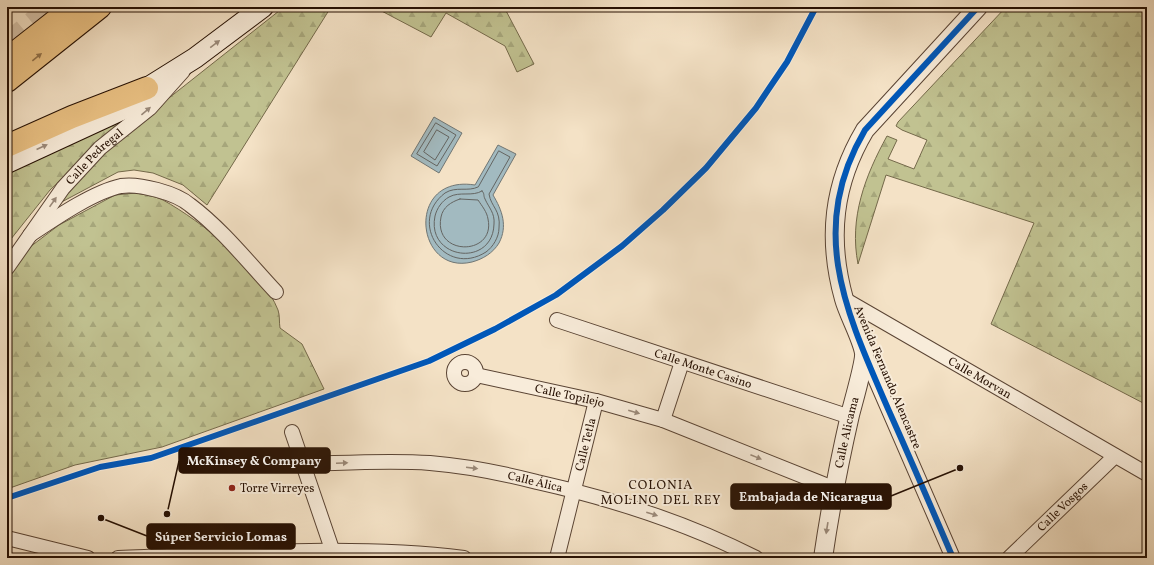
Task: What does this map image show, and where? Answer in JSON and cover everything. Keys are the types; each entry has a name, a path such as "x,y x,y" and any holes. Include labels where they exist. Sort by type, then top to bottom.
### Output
{"highway":[{"path":"7,59 73,7"},
{"path":"7,82 100,7"},
{"path":"7,146 72,117 147,88"}],"main road":[{"path":"7,163 126,108 147,88 196,58 263,7"}],"street":[{"name":"Avenida Fernando Alencastre","path":"954,558 864,353 844,299 837,263 835,232 837,200 842,177 865,130 978,7"},
{"name":"Calle Pedregal","path":"7,268 63,188 100,148 150,108 196,58"},
{"path":"30,235 72,209 121,186 137,186 156,190 189,204 223,234 276,292"},
{"name":"Calle Morvan","path":"844,299 1147,474"},
{"name":"Calle Monte Casino","path":"557,320 850,417"},
{"name":"Calle Alicama","path":"823,558 833,488 864,353"},
{"path":"663,420 682,362"},
{"name":"Calle Topilejo","path":"476,375 596,401 663,420 833,488"},
{"name":"Calle Tetla","path":"557,558 596,401"},
{"path":"292,432 334,554"},
{"name":"Calle Vosgos","path":"1009,558 1115,456"},
{"name":"Calle Álica","path":"303,464 374,462 430,463 484,469 574,490 669,519 730,545 756,558"},
{"path":"7,538 88,558"},
{"path":"118,558 334,554 442,555 464,558"}],"green space":[{"path":"284,7 331,7 207,205 183,185 153,173 134,170 118,172 56,205 98,158 155,109"},
{"path":"374,7 504,7 534,64 517,72 505,46 446,13 431,37"},
{"path":"1006,7 1147,7 1147,405 991,324 1034,223 886,175 858,264 856,247 857,214 872,166 887,136 897,140 888,159 914,169 927,140 902,130 896,126 898,122"},
{"path":"117,121 120,124 50,190 7,244 7,173"},
{"path":"136,193 163,200 178,209 212,233 245,263 259,278 270,294 279,312 280,328 302,344 324,389 162,447 75,465 7,489 7,281 26,250 59,225 115,195"}],"water":[{"path":"434,117 462,133 439,173 411,156"},
{"path":"498,145 516,154 493,195 503,218 502,237 494,250 484,257 472,262 453,262 439,254 429,241 426,225 428,208 437,194 452,186 475,185"}],"tunnel":[{"path":"7,44 51,7"}],"cycle path":[{"path":"7,498 100,467 151,458 429,361 495,329 556,295 622,246 663,210 706,168 756,108 787,62 816,7"},
{"path":"953,558 859,340 847,306 839,272 836,238 838,203 847,167 865,130 978,7"}],"place":[{"name":"Embajada de Nicaragua","path":"960,468"},
{"name":"Torre Virreyes","path":"232,488"},
{"name":"McKinsey & Company","path":"167,514"},
{"name":"Súper Servicio Lomas","path":"101,518"}],"district":[{"name":"COLONIA MOLINO DEL REY","path":"661,492"}]}
